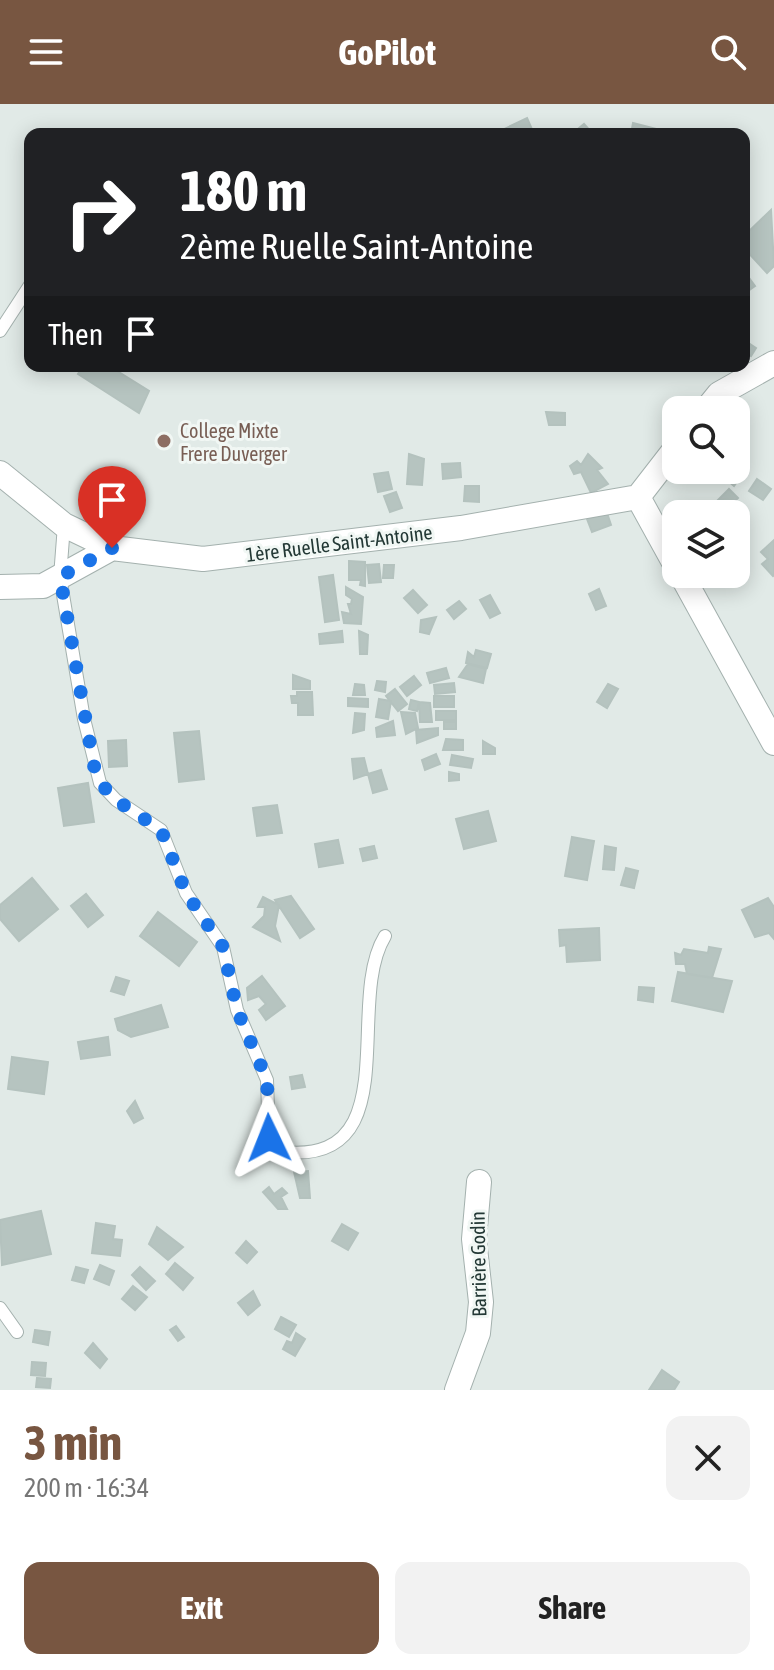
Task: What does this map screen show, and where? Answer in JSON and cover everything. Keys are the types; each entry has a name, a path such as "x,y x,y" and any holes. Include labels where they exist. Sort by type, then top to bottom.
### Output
{"street":[{"path":"717,396 774,363"},
{"path":"662,466 638,497 662,541"},
{"name":"1ère Ruelle Saint-Antoine","path":"0,473 64,525 112,548 203,559 461,528 638,497"},
{"path":"0,587 43,586 112,548"},
{"path":"689,588 774,743"},
{"name":"Barrière Godin","path":"457,1390 478,1333 481,1302 474,1239 479,1182"}],"lane":[{"path":"0,331 24,294"},
{"path":"64,525 60,577 84,719 100,783 116,800 161,830 186,893 223,947 237,1010 267,1080 269,1138 276,1151 299,1154 320,1151 336,1145 348,1133 365,1086 370,994 376,951 385,936"},
{"path":"0,1308 17,1332"}],"building":[{"path":"527,118 531,128 506,128"},
{"path":"633,123 652,128 632,128"},
{"path":"771,210 774,266 767,273 750,255 750,230"},
{"path":"119,372 149,391 139,413 78,374"},
{"path":"546,412 565,413 565,425 549,425"},
{"path":"409,454 424,459 422,485 407,484"},
{"path":"588,454 602,468 597,470 608,484 591,493 581,472 574,474 570,466 577,461 581,465"},
{"path":"460,463 461,477 443,479 442,464"},
{"path":"388,472 392,489 378,492 374,474"},
{"path":"757,479 771,489 763,500 749,491"},
{"path":"465,486 479,486 479,502 464,501"},
{"path":"729,489 738,498 736,500 718,500"},
{"path":"396,492 402,508 390,512 384,496"},
{"path":"607,513 611,525 592,532 587,519"},
{"path":"774,540 773,576 762,564 768,559 761,552"},
{"path":"349,561 365,562 365,586 360,585 361,580 349,580"},
{"path":"379,564 381,582 369,583 367,565"},
{"path":"384,565 394,565 393,578 383,578"},
{"path":"333,575 339,620 325,622 319,577"},
{"path":"346,587 363,597 361,624 344,623 342,612 351,614 348,604 352,599 346,595"},
{"path":"599,589 606,606 596,610 589,594"},
{"path":"413,590 427,605 418,613 404,598"},
{"path":"490,595 500,613 490,618 480,600"},
{"path":"459,601 466,609 454,619 447,610"},
{"path":"436,617 429,634 420,632 421,620"},
{"path":"342,631 343,642 320,644 319,634"},
{"path":"359,631 368,635 367,654 360,654"},
{"path":"476,650 491,654 487,668 466,663 468,652 474,657"},
{"path":"468,664 486,669 483,683 459,677"},
{"path":"446,668 449,678 430,683 427,673"},
{"path":"293,675 310,681 310,689 293,689"},
{"path":"414,676 421,685 407,696 400,687"},
{"path":"377,681 386,682 385,692 375,690"},
{"path":"454,683 455,692 435,694 434,685"},
{"path":"355,684 364,685 365,695 353,695"},
{"path":"608,684 618,689 607,708 597,702"},
{"path":"395,689 407,704 398,711 386,696"},
{"path":"297,692 312,692 313,715 298,715 298,703 292,703 291,696 297,696"},
{"path":"434,696 454,696 454,707 434,707"},
{"path":"348,698 368,699 368,707 348,706"},
{"path":"379,699 391,701 388,719 376,717"},
{"path":"411,700 419,702 417,711 409,709"},
{"path":"419,702 430,703 432,722 420,722"},
{"path":"436,711 456,711 456,720 436,720"},
{"path":"401,712 415,713 418,728 406,734"},
{"path":"355,713 365,714 364,730 353,733"},
{"path":"393,721 395,735 377,737 376,728"},
{"path":"444,722 456,722 456,729 444,729"},
{"path":"438,728 438,735 417,743 416,730"},
{"path":"199,731 204,779 179,782 174,733"},
{"path":"446,739 463,740 463,750 443,750"},
{"path":"126,740 127,766 109,767 108,741"},
{"path":"483,741 495,748 495,754 483,754"},
{"path":"436,754 440,764 425,770 422,760"},
{"path":"452,755 473,759 471,768 450,765"},
{"path":"364,758 368,774 354,779 352,759"},
{"path":"381,770 387,789 373,793 368,774"},
{"path":"449,772 459,774 459,780 449,781"},
{"path":"88,783 94,822 64,826 58,788"},
{"path":"277,805 282,833 257,836 253,808"},
{"path":"488,811 496,841 464,849 456,819"},
{"path":"572,837 594,841 587,880 565,876"},
{"path":"338,840 343,863 319,867 315,844"},
{"path":"374,846 377,858 363,861 360,849"},
{"path":"605,846 616,848 614,870 603,869"},
{"path":"626,868 638,871 634,888 621,885"},
{"path":"32,878 58,909 19,941 0,919 0,905"},
{"path":"86,894 103,915 88,927 71,906"},
{"path":"291,896 314,929 300,938 275,900"},
{"path":"263,897 279,905 275,926 280,941 253,927 264,916 265,907 258,907"},
{"path":"768,898 774,907 774,939 769,933 755,937 742,910"},
{"path":"158,912 197,942 179,966 140,936"},
{"path":"599,928 600,960 567,962 566,945 560,946 559,930"},
{"path":"709,947 721,949 712,978 687,974 685,964 676,964 675,953 681,955 684,949 708,953"},
{"path":"678,972 732,981 723,1012 672,1001"},
{"path":"262,976 285,1006 266,1020 259,1010 266,1004 259,996 248,1000 247,988"},
{"path":"116,977 129,981 124,995 111,991"},
{"path":"639,987 654,988 653,1002 638,1000"},
{"path":"161,1005 168,1027 131,1037 118,1030 115,1019"},
{"path":"108,1037 110,1055 81,1059 78,1042"},
{"path":"12,1057 48,1062 44,1094 8,1089"},
{"path":"302,1075 305,1087 292,1089 290,1077"},
{"path":"135,1101 143,1118 134,1123 127,1111"},
{"path":"308,1171 310,1198 300,1198 294,1172"},
{"path":"269,1187 274,1194 282,1188 287,1193 281,1197 287,1209 278,1209 263,1192"},
{"path":"41,1211 51,1254 2,1265 0,1220"},
{"path":"96,1223 115,1226 113,1239 122,1240 120,1256 92,1253"},
{"path":"342,1224 358,1233 348,1250 332,1241"},
{"path":"157,1227 183,1247 168,1260 149,1244"},
{"path":"246,1241 257,1252 247,1263 236,1253"},
{"path":"175,1263 193,1278 183,1290 166,1274"},
{"path":"100,1265 114,1271 109,1285 94,1279"},
{"path":"76,1267 88,1270 84,1283 72,1280"},
{"path":"140,1267 155,1281 146,1290 132,1275"},
{"path":"133,1286 147,1297 135,1310 122,1299"},
{"path":"253,1291 260,1305 248,1315 238,1303"},
{"path":"281,1317 296,1325 289,1337 275,1329"},
{"path":"176,1326 184,1337 178,1341 170,1330"},
{"path":"35,1330 50,1332 48,1345 33,1342"},
{"path":"296,1333 305,1339 295,1356 283,1349 287,1341 292,1343"},
{"path":"93,1343 107,1359 100,1368 85,1353"},
{"path":"32,1362 46,1363 45,1376 31,1375"},
{"path":"662,1370 679,1382 674,1390 649,1390"},
{"path":"37,1378 51,1379 50,1388 36,1387"}],"place":[{"name":"College Mixte Frere Duverger","path":"164,441"}],"route":[{"path":"112,548 60,577 94,766 100,783 116,800 161,830 186,893 223,947 237,1010 258,1052 267,1080 269,1138"}]}
